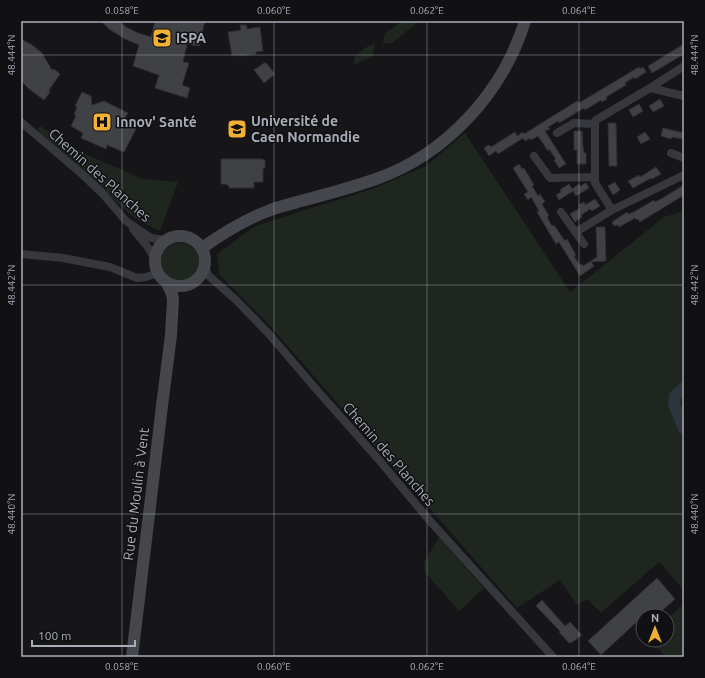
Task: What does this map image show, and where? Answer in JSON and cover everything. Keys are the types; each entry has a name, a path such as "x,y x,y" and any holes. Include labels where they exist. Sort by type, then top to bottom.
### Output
{"main road":[{"path":"202,248 244,221 269,210 356,186 378,178 409,164 442,142 464,123 487,96 498,80 511,57 525,21"},
{"path":"175,236 186,236 193,239 202,248 205,254 205,268 196,281 184,286 175,286 162,279 158,273 155,264 156,252 160,245 166,240 175,236"},
{"path":"168,283 173,300 172,335"},
{"path":"172,335 181,296 188,285"},
{"name":"Rue du Moulin à Vent","path":"132,657 161,413 172,335"}],"street":[{"path":"612,210 595,183 596,120 684,66"},
{"path":"650,88 684,96"},
{"name":"Chemin des Planches","path":"21,122 97,188 126,221 151,238 166,240"},
{"path":"557,133 574,123 595,124"},
{"path":"671,153 684,158"},
{"path":"534,156 550,178 595,177"},
{"path":"576,232 612,210 684,175"},
{"path":"561,212 584,244"},
{"path":"126,221 147,246 155,259"},
{"path":"21,254 63,258 110,267 137,278 158,273"},
{"name":"Chemin des Planches","path":"205,268 209,276 236,300 268,334 430,521 553,657"}],"shaded area":[{"path":"403,21 419,21 392,43 383,44 385,33"},
{"path":"375,43 373,56 354,65 355,56 365,48"},
{"path":"40,126 85,154 143,179 178,182 160,231 134,218 37,130"},
{"path":"465,133 570,292 664,217 684,211 684,590 659,562 601,613 587,599 577,605 560,580 517,608 270,326 219,274 217,254 255,226 372,189 426,166"},
{"path":"176,243 184,243 191,246 196,251 199,262 196,273 191,278 184,281 176,281 169,278 164,273 161,266 161,258 164,251 169,246"},
{"path":"439,537 484,588 459,611 425,572 424,563"},
{"path":"684,604 684,657 666,657 658,648 675,648 675,612"}],"building":[{"path":"101,21 119,21 126,27 138,33 151,37 155,21 205,21 199,46 187,44 183,62 189,63 182,85 190,88 187,98 155,88 159,75 133,66 139,45 125,39 109,29"},
{"path":"240,25 246,25 247,29 260,27 263,51 256,52 256,54 232,56 228,32 241,30"},
{"path":"21,39 42,53 52,70 54,69 60,74 44,100 21,81"},
{"path":"684,44 684,54 652,73 648,66"},
{"path":"266,63 275,74 264,83 254,70"},
{"path":"639,67 640,69 643,67 646,72 625,83 626,85 606,97 607,99 602,102 601,100 585,110 584,108 559,123 558,121 548,127 550,129 545,131 566,164 559,168 554,160 556,159 549,149 548,151 538,136 531,140 530,138 525,141 523,138 498,154 496,151 489,156 484,148 489,145 491,147 515,132 517,136 523,132 524,134 577,101 579,103"},
{"name":"Innov' Santé","path":"82,92 91,96 92,105 104,101 128,113 125,118 138,125 124,152 107,145 106,149 81,138 83,133 71,126 76,116 74,114 77,107 75,106"},
{"path":"660,99 664,106 653,112 649,106"},
{"path":"639,104 643,111 633,117 629,110"},
{"path":"608,123 616,123 617,166 609,166"},
{"path":"663,128 684,133 684,139 672,137 671,139 661,136"},
{"path":"574,131 582,131 584,153 586,153 586,164 577,164 577,150 574,150"},
{"path":"645,132 650,139 641,144 637,137"},
{"path":"221,159 265,160 263,182 254,182 254,188 229,188 229,186 225,184 221,184"},
{"path":"519,164 522,169 524,168 534,185 532,186 538,196 540,194 545,202 542,204 549,216 547,217 552,226 554,225 565,241 567,239 576,255 574,256 580,265 582,264 583,266 597,257 596,227 605,227 606,261 591,262 594,266 580,276 559,242 556,244 537,212 539,211 531,197 528,200 524,194 528,192 513,168"},
{"path":"656,167 661,174 652,179 651,178 633,188 628,181 639,175 640,177"},
{"path":"615,182 620,190 613,195 608,186"},
{"path":"586,183 589,188 576,196 573,191 559,200 556,195 561,192 560,190 569,184 572,189 579,184 580,186"},
{"path":"684,185 684,195 640,222 635,218 619,227 618,225 614,226 612,222 627,212 628,214 634,212 654,200 655,202 661,199"},
{"path":"595,199 600,206 592,211 590,209 581,215 582,217 575,222 570,214 580,208 578,205 584,202 585,205"},
{"path":"657,578 675,599 665,608 635,608 635,623 601,655 588,641"},
{"path":"542,600 565,626 570,622 582,635 569,643 559,632 560,631 536,606"}],"waterway":[{"path":"684,388 675,396 674,405 684,428"}],"place":[{"name":"ISPA","path":"162,38"},
{"name":"Innov' Santé","path":"102,122"},
{"name":"Université de Caen Normandie","path":"237,129"}]}
